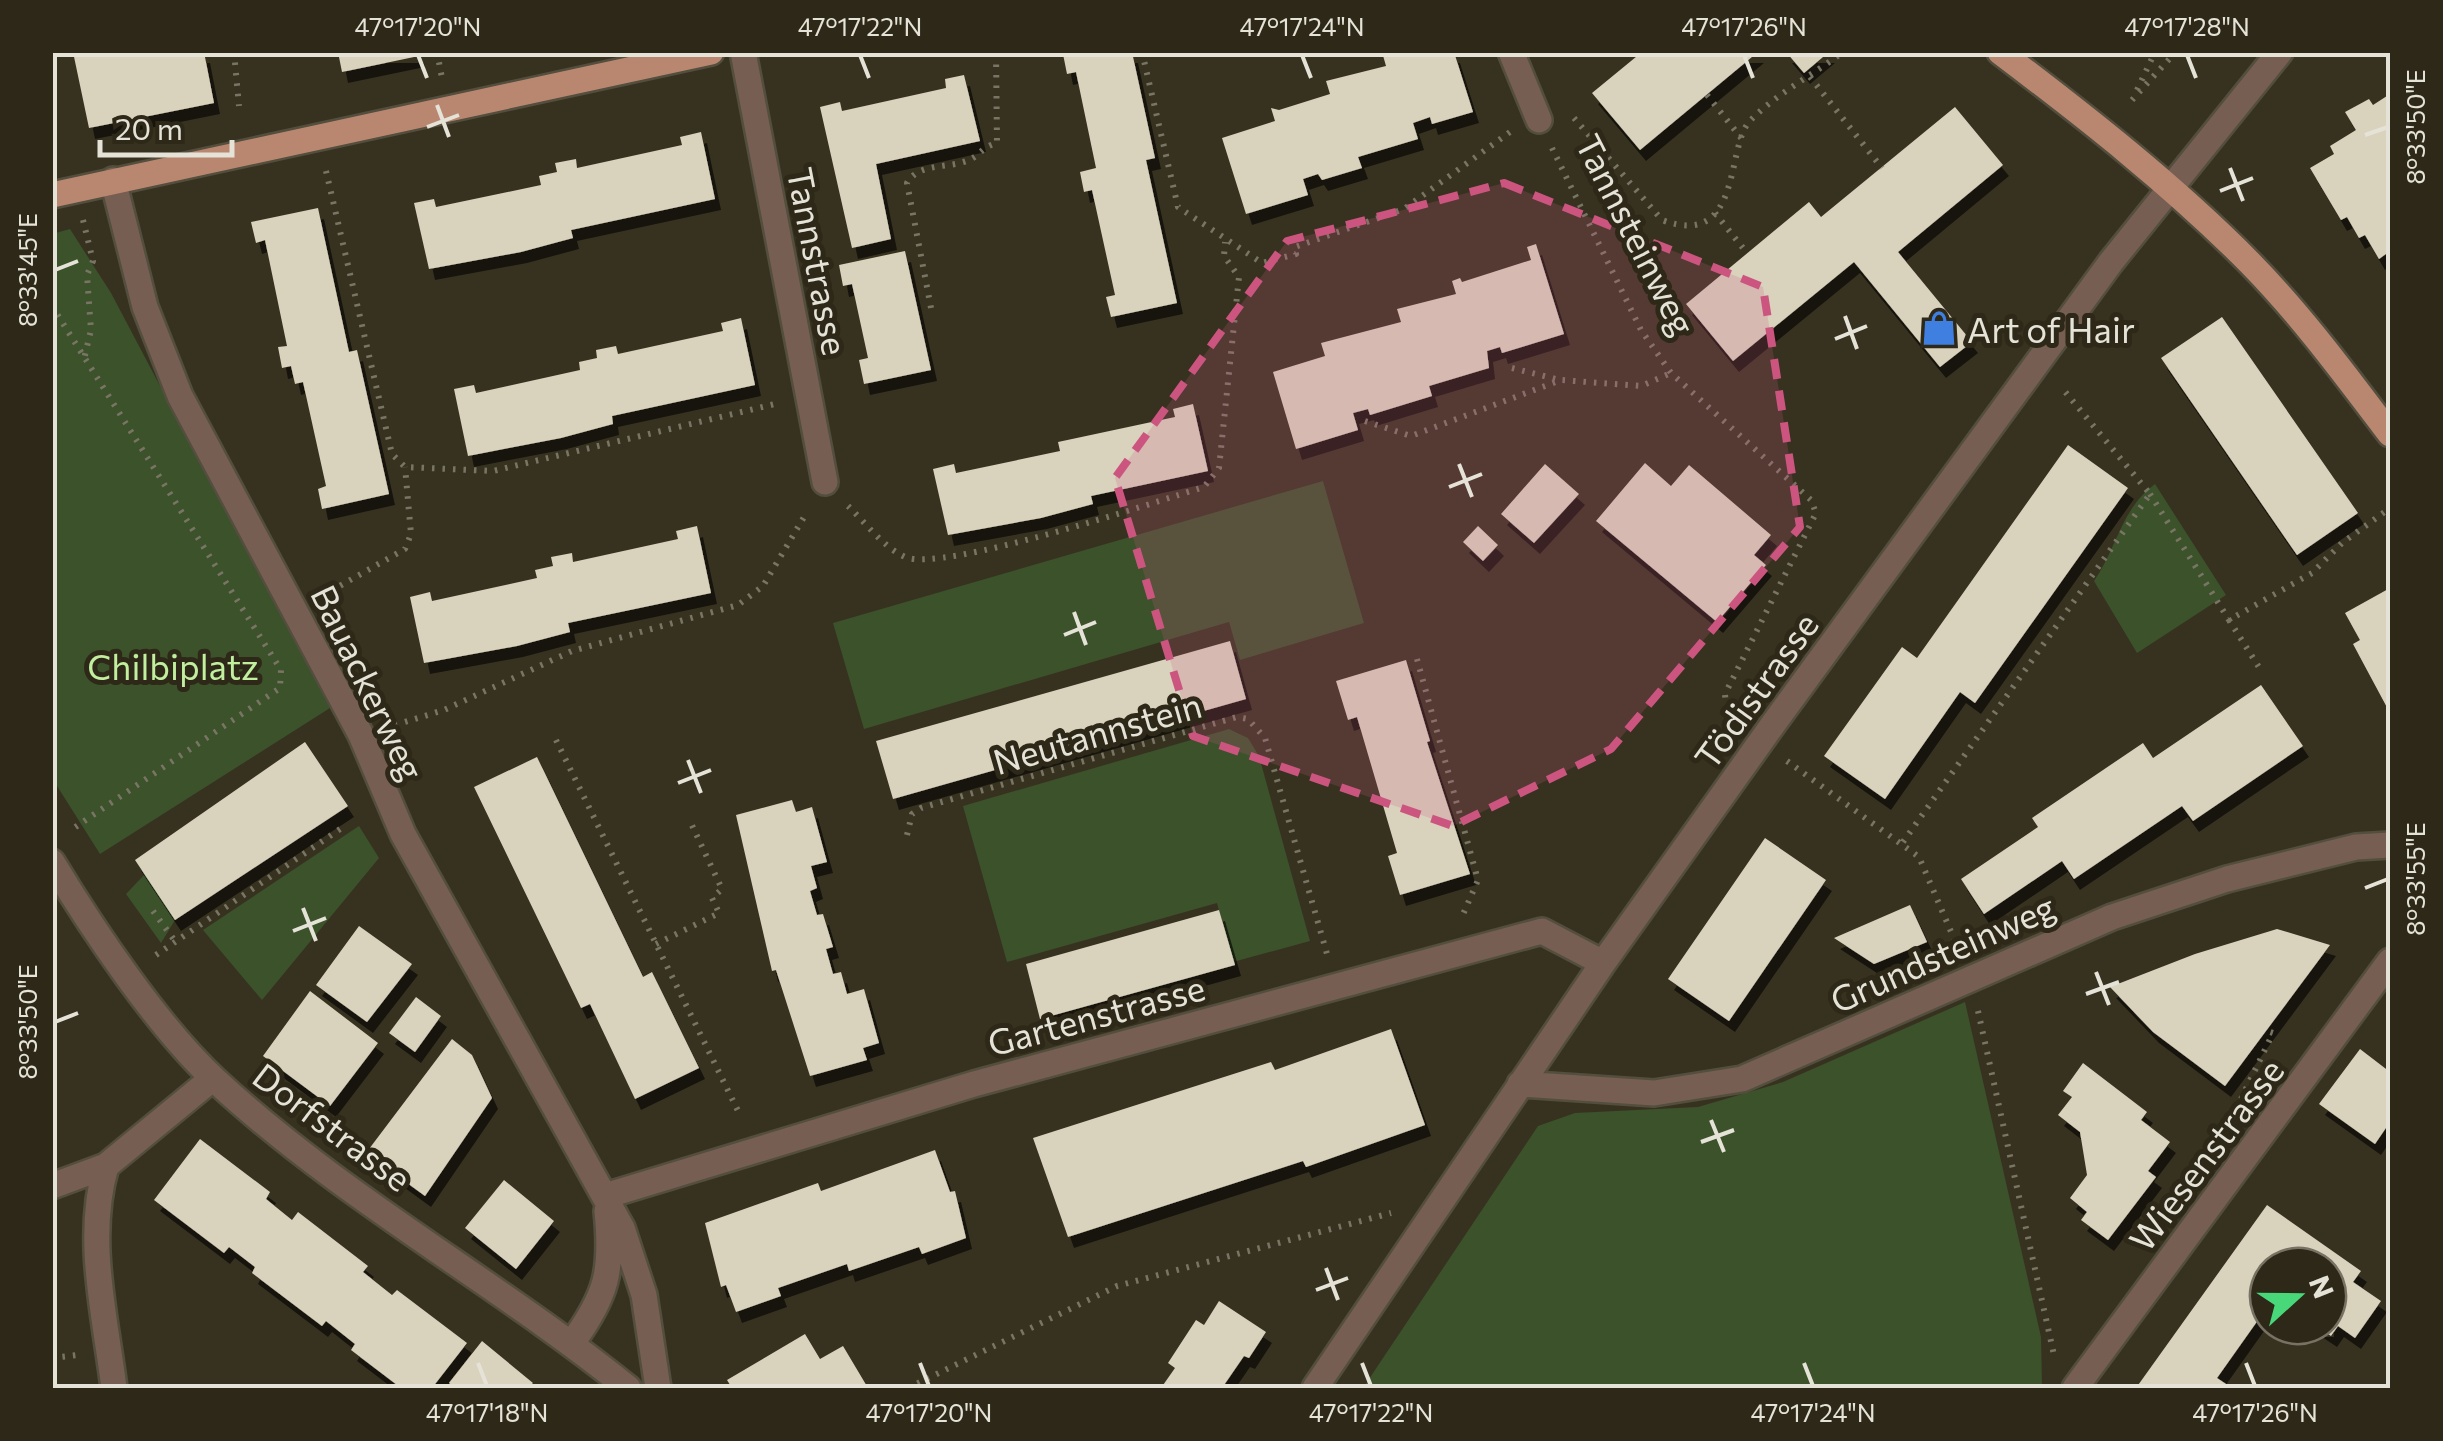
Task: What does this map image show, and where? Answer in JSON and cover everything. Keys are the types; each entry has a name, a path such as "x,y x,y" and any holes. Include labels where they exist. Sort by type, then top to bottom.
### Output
{"main road":[{"path":"52,195 711,52"},
{"path":"2000,52 2168,188 2251,264 2335,361 2390,434"}],"street":[{"name":"Tannstrasse","path":"743,52 825,482"},
{"name":"Tannsteinweg","path":"1511,52 1539,120"},
{"name":"Tödistrasse","path":"1315,1388 1520,1084 1774,723 2168,188 2280,52"},
{"name":"Bauackerweg","path":"112,180 144,307 180,396 361,735 403,834 605,1196"},
{"name":"Grundsteinweg","path":"1520,1084 1654,1094 1742,1079 2112,917 2227,880 2356,847 2390,845"},
{"name":"Dorfstrasse","path":"52,862 128,976 213,1078 295,1147 572,1343 628,1388"},
{"name":"Gartenstrasse","path":"605,1196 990,1079 1542,931 1603,964"},
{"name":"Wiesenstrasse","path":"2075,1388 2390,961"},
{"path":"52,1186 106,1166 213,1078"},
{"path":"106,1166 96,1198 95,1238 114,1388"},
{"path":"572,1343 597,1309 610,1271 605,1196"},
{"path":"605,1196 622,1228 644,1295 658,1388"}],"path":[{"path":"234,52 239,106"},
{"path":"931,308 906,184 917,172 966,161 980,148 997,143 996,52"},
{"path":"1142,52 1178,208 1262,263 1296,254 1295,246 1404,209 1496,139 1539,120 1562,115 1576,118 1662,220 1694,225 1715,212 1732,184 1746,125 1842,52"},
{"path":"2155,52 2132,100 2172,56"},
{"path":"1810,77 1882,168"},
{"path":"1707,94 1743,140"},
{"name":"Tannsteinweg","path":"1539,120 1641,330 1671,373 1811,500 1816,513 1725,694 1726,707 1732,710 1744,702"},
{"path":"296,609 392,560 405,549 410,534 405,468 392,454 324,164"},
{"path":"1715,212 1747,254"},
{"path":"83,219 93,261 87,276 91,330 84,360"},
{"path":"385,728 444,710 572,651 753,598 825,482 889,546 908,558 932,560 1058,532 1204,488 1219,468 1234,345 1239,277 1224,256 1225,242"},
{"path":"52,306 281,670 280,688 70,830"},
{"path":"1512,368 1561,380 1641,386 1671,373"},
{"path":"1365,421 1411,436 1561,380"},
{"path":"2057,382 2150,494 2262,672"},
{"path":"405,468 492,471 810,396"},
{"path":"1903,842 2150,494"},
{"path":"2229,620 2312,573 2342,543 2390,508"},
{"path":"1417,659 1478,880 1461,920"},
{"name":"Neutannstein","path":"907,835 912,814 921,808 1236,718 1248,719 1265,738 1328,956"},
{"path":"556,740 741,1117"},
{"path":"1782,758 1919,857 1964,962"},
{"path":"656,944 720,913 712,898 722,890 690,821"},
{"path":"156,955 343,827"},
{"path":"153,911 174,941"},
{"path":"1975,1000 2055,1357"},
{"path":"2273,1033 2291,1039"},
{"path":"908,1388 1118,1286 1396,1211"}],"highlighted area":[{"path":"1504,183 1763,287 1800,527 1611,749 1453,826 1193,736 1115,478 1287,241"}],"green space":[{"name":"Chilbiplatz","path":"70,229 111,293 330,708 100,854 52,778 52,234"},
{"path":"1323,481 1364,623 1240,660 1229,622 864,729 833,623"},
{"path":"2155,484 2226,595 2137,653 2094,581 2134,505"},
{"path":"1229,729 1248,738 1259,756 1310,941 1233,962 1217,903 1007,962 963,806"},
{"path":"359,826 379,858 262,1000 203,930"},
{"path":"145,874 175,920 161,943 126,894"},
{"path":"1965,1002 2041,1337 2042,1388 1363,1388 1538,1126 1575,1113 1698,1107 1783,1082"}],"building":[{"path":"73,52 204,52 214,103 89,128"},
{"path":"338,52 418,52 419,56 342,72"},
{"path":"1132,52 1155,158 1146,160 1177,303 1111,317 1106,297 1115,295 1092,190 1084,192 1080,172 1096,168 1076,72 1067,74 1063,54"},
{"path":"1382,52 1454,52 1473,112 1432,124 1430,117 1413,123 1418,139 1358,157 1362,168 1322,180 1318,174 1303,179 1308,195 1246,214 1222,138 1275,121 1271,108 1279,110 1330,94 1326,81 1386,66"},
{"path":"1642,52 1758,52 1640,150 1592,93"},
{"path":"1786,52 1829,52 1804,73"},
{"path":"964,75 980,141 876,164 891,239 852,248 820,107 840,102 842,111 946,88 945,79"},
{"path":"2390,94 2390,251 2379,259 2365,235 2359,238 2347,217 2341,220 2310,168 2334,154 2330,146 2356,130 2345,112 2369,99 2373,105"},
{"path":"1955,107 2003,165 1898,252 1972,342 1940,367 1854,262 1733,361 1686,304 1809,202 1821,217"},
{"path":"701,132 715,199 571,230 573,238 521,252 429,269 414,203 434,199 436,207 541,185 539,176 557,172 555,163 576,159 577,168 682,145 680,137"},
{"path":"318,208 349,352 357,350 389,494 322,509 318,489 326,486 303,382 295,384 291,366 282,368 278,347 287,346 265,240 256,243 251,222"},
{"path":"1536,244 1564,334 1502,353 1500,347 1487,351 1489,368 1429,386 1432,396 1370,415 1368,409 1353,413 1358,430 1296,449 1273,372 1325,356 1321,343 1401,322 1397,309 1456,294 1452,281 1460,278 1462,282 1531,260 1527,247"},
{"path":"905,251 931,370 864,384 859,360 868,358 852,284 843,286 839,265"},
{"path":"2222,317 2358,513 2297,555 2161,358"},
{"path":"741,318 755,385 612,416 613,424 561,438 468,456 454,389 474,385 476,393 580,370 579,362 597,358 596,350 616,346 618,354 723,331 721,323"},
{"path":"1193,404 1208,471 1091,496 1093,504 1041,518 948,535 933,469 954,464 956,473 1060,451 1058,442 1175,417 1173,409"},
{"path":"2068,445 2128,488 1975,703 1960,692 1885,799 1824,756 1902,647 1917,658"},
{"path":"1645,463 1671,486 1689,465 1771,535 1754,555 1766,565 1717,622 1596,521"},
{"path":"1545,464 1579,494 1534,543 1501,514"},
{"path":"697,526 711,593 568,623 570,632 517,646 424,663 410,597 430,592 432,601 537,578 535,570 553,566 551,557 572,553 573,562 678,539 676,531"},
{"path":"1478,526 1498,545 1483,561 1463,542"},
{"path":"2390,588 2390,713 2353,644 2360,640 2345,613"},
{"path":"1230,641 1246,699 893,799 876,741"},
{"path":"1406,660 1430,741 1427,742 1470,874 1400,895 1388,856 1397,853 1357,717 1348,720 1336,681"},
{"path":"2261,685 2303,746 2193,821 2182,806 2074,879 2062,861 1984,914 1961,879 2038,827 2032,818 2143,743 2153,758"},
{"path":"305,742 348,806 175,920 135,860"},
{"path":"537,757 643,977 652,972 699,1068 635,1099 590,1004 581,1008 474,787"},
{"path":"792,800 796,812 812,807 827,862 811,866 817,888 810,891 817,915 823,914 833,947 826,949 833,974 841,972 847,994 864,989 879,1043 863,1048 867,1060 810,1076 776,970 772,971 736,815"},
{"path":"1765,838 1826,880 1729,1021 1668,979"},
{"path":"1910,905 1927,942 1874,964 1834,938"},
{"path":"1219,910 1235,965 1040,1019 1026,964"},
{"path":"359,926 412,964 367,1022 316,985"},
{"path":"2277,929 2330,945 2225,1086 2153,1032 2110,987 2195,954"},
{"path":"310,991 378,1043 330,1106 263,1056"},
{"path":"416,997 441,1016 415,1052 389,1033"},
{"path":"1391,1029 1425,1125 1306,1167 1303,1161 1068,1237 1033,1138 1271,1062 1275,1070"},
{"path":"452,1039 472,1055 492,1098 425,1196 366,1153"},
{"path":"2360,1049 2390,1072 2390,1122 2375,1144 2319,1104"},
{"path":"2083,1063 2147,1112 2141,1120 2170,1142 2148,1171 2156,1177 2108,1240 2081,1220 2087,1212 2070,1198 2087,1175 2080,1132 2058,1115 2072,1097 2063,1091"},
{"path":"200,1139 270,1192 266,1199 292,1220 298,1212 368,1266 363,1272 392,1295 397,1290 467,1343 432,1388 401,1388 351,1350 355,1344 326,1321 322,1326 252,1273 255,1267 229,1247 224,1253 154,1200"},
{"path":"935,1150 950,1192 955,1191 966,1238 922,1254 919,1247 849,1271 847,1264 778,1288 781,1296 736,1312 726,1285 721,1287 705,1223 818,1183 821,1191"},
{"path":"504,1180 554,1221 516,1269 465,1228"},
{"path":"2267,1205 2325,1246 2248,1246 2248,1334 2217,1378 2232,1388 2136,1388"},
{"path":"2348,1262 2361,1271 2353,1282 2381,1301 2355,1338 2348,1333"},
{"path":"1219,1301 1266,1332 1249,1358 1244,1356 1222,1388 1161,1388 1175,1368 1168,1363 1196,1320 1204,1325"},
{"path":"805,1334 820,1359 843,1346 868,1388 732,1388 727,1380"},
{"path":"482,1341 533,1383 528,1388 456,1388 449,1383"}],"place":[{"name":"Art of Hair","path":"1939,328"}]}
